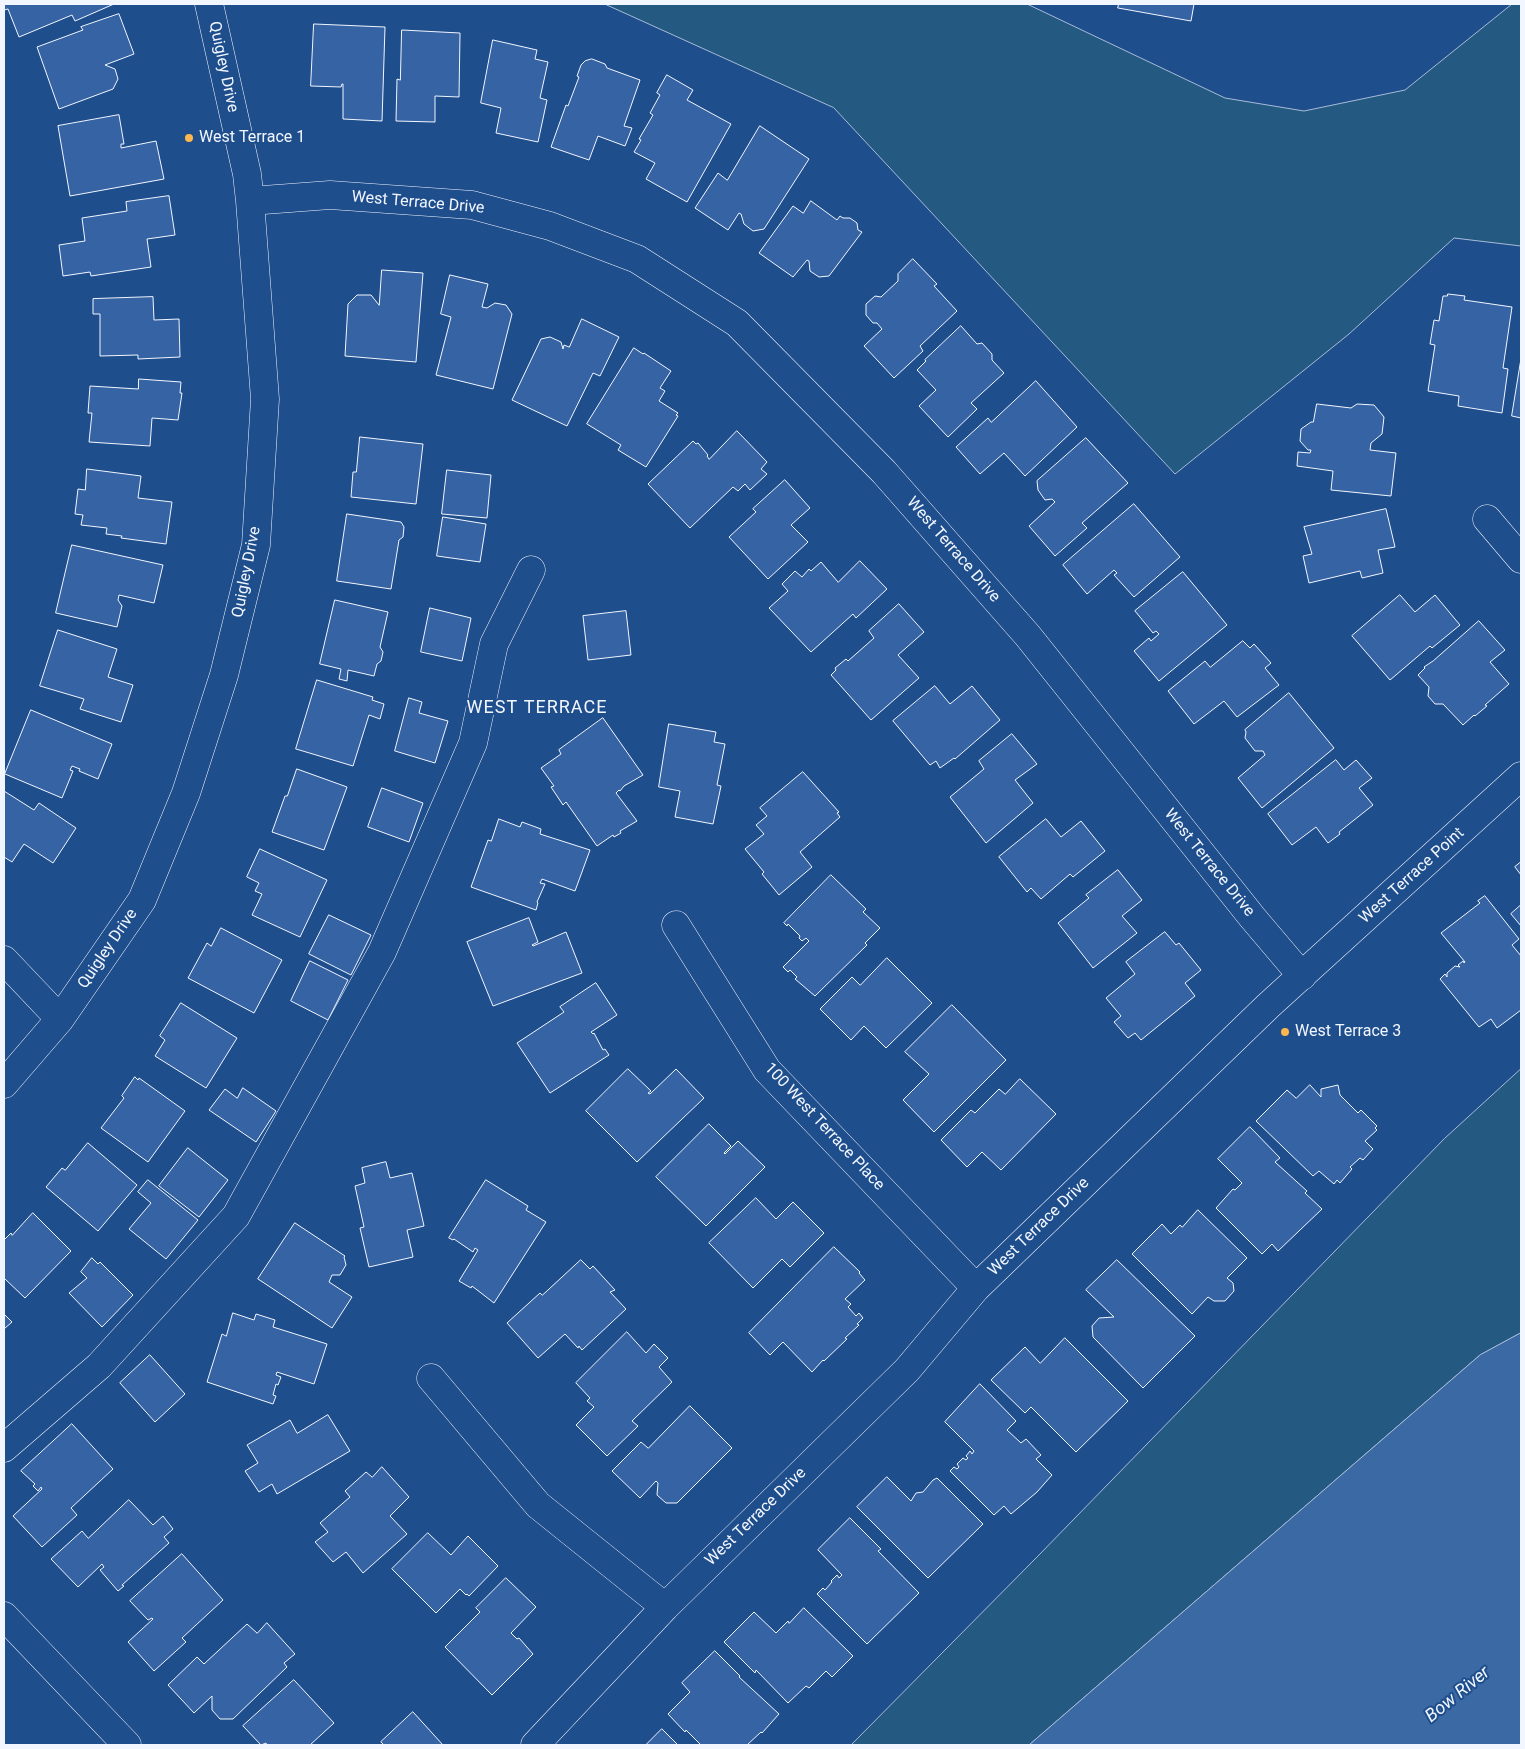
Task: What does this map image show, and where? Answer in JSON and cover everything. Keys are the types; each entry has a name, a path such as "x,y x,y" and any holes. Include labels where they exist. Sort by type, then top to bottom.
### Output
{"street":[{"name":"Quigley Drive","path":"4,1084 60,1019 142,900 182,802 224,675 256,545 265,399 250,201 247,174 209,4"},
{"name":"West Terrace Drive","path":"250,201 330,195 472,205 550,226 637,259 737,323 884,472 1028,636 1252,917 1302,976 1268,1006 976,1288 907,1370 664,1607 535,1745"},
{"path":"1487,519 1521,559"},
{"path":"4,1448 100,1366 236,1216 382,952 473,742 494,644 531,570"},
{"name":"West Terrace Point","path":"1302,976 1521,776"},
{"name":"100 West Terrace Place","path":"676,924 767,1070 976,1288"},
{"path":"4,960 60,1019"},
{"path":"431,1378 538,1505 664,1607"},
{"path":"4,1616 127,1745"}],"shaded area":[{"path":"605,4 1027,4 1225,98 1304,111 1405,90 1512,4 1521,4 1521,246 1454,238 1349,334 1175,474 834,108"},
{"path":"1521,1069 1521,1333 1480,1355 1029,1745 851,1745 1444,1139"}],"water":[{"name":"Bow River","path":"1521,1333 1521,1745 1029,1745 1480,1355"}],"building":[{"path":"4,4 114,4 75,21 72,15 19,37 8,9 4,10"},
{"path":"1119,4 1194,4 1191,21 1118,8"},
{"path":"119,14 134,54 105,65 115,69 118,79 113,89 59,109 37,47 83,30 81,27"},
{"path":"314,24 385,27 382,121 343,119 343,84 341,87 311,86"},
{"path":"402,30 460,33 459,97 435,96 435,122 396,121 397,79 400,80"},
{"path":"493,40 537,50 535,59 548,62 540,98 547,100 538,142 496,133 501,108 481,103"},
{"path":"592,59 605,64 607,68 640,80 624,126 632,128 625,146 598,136 589,160 551,147 566,105 568,106 579,77 577,76 581,65 585,61"},
{"path":"667,75 693,90 687,100 731,124 687,202 646,179 655,163 634,152 653,115 650,113 660,95 657,93"},
{"path":"119,115 124,144 121,144 121,148 156,141 164,179 70,196 58,126"},
{"path":"760,126 809,159 764,229 753,231 744,224 739,213 728,230 695,208 718,173 727,180"},
{"path":"169,196 175,235 147,239 151,267 91,276 90,272 63,276 59,245 85,241 82,218 127,211 126,202"},
{"path":"811,201 837,220 840,216 850,218 857,223 858,230 862,232 829,276 819,277 810,271 809,261 807,260 793,277 759,253 793,206 803,213"},
{"path":"913,259 937,284 934,286 957,311 920,346 923,351 894,378 864,346 882,329 866,315 866,304 875,296 881,297 898,281 898,274"},
{"path":"382,270 423,273 416,362 345,356 348,304 357,295 371,295 379,305"},
{"path":"450,275 488,284 482,307 487,308 495,303 506,305 512,314 493,389 436,375 451,317 441,314"},
{"path":"1448,294 1465,296 1464,300 1512,307 1503,368 1508,369 1502,413 1458,406 1459,396 1428,391 1435,345 1430,344 1434,320 1439,321 1443,296"},
{"path":"153,297 154,320 179,319 180,357 138,359 138,355 100,356 100,314 93,314 93,299"},
{"path":"582,319 619,337 600,376 593,373 567,426 512,400 541,339 550,337 561,342 563,349 564,345 569,347"},
{"path":"961,326 977,344 982,343 992,354 992,360 1004,373 971,403 977,409 948,437 919,406 936,390 917,370"},
{"path":"634,348 671,371 660,388 665,391 659,401 678,413 676,415 678,416 646,467 618,450 621,445 587,424"},
{"path":"1521,359 1521,418 1512,416"},
{"path":"139,379 181,382 180,393 182,393 178,420 152,418 150,446 89,442 92,413 88,413 90,386 138,389"},
{"path":"1036,381 1077,427 1025,476 1004,453 980,474 956,447 988,418 991,422"},
{"path":"1317,404 1351,408 1357,404 1374,405 1384,417 1382,434 1371,443 1370,450 1396,453 1391,496 1331,490 1333,471 1297,466 1298,452 1310,453 1311,450 1308,450 1300,441 1301,429 1313,422"},
{"path":"737,431 767,462 761,469 767,474 750,490 745,484 738,491 733,487 690,528 648,484 693,441 696,444 698,443 709,459"},
{"path":"360,437 423,444 416,504 351,497 353,472 356,472"},
{"path":"1086,438 1128,483 1082,523 1087,528 1055,556 1029,526 1055,502 1052,499 1045,500 1038,490 1037,481"},
{"path":"87,469 141,476 138,498 172,502 166,544 121,538 122,536 106,534 107,528 81,525 83,515 75,514 78,489 85,490"},
{"path":"447,470 491,475 487,518 442,514"},
{"path":"785,480 810,508 791,525 808,542 768,579 729,537 756,512 753,509"},
{"path":"1134,504 1180,557 1134,597 1114,575 1117,573 1114,570 1087,594 1063,565"},
{"path":"1386,509 1395,547 1378,550 1383,573 1362,578 1360,571 1309,583 1303,556 1312,554 1304,527"},
{"path":"347,514 401,522 404,527 403,537 399,540 391,589 337,581"},
{"path":"443,517 486,524 480,562 437,556"},
{"path":"72,545 163,565 154,603 119,595 118,600 122,606 117,627 56,613"},
{"path":"860,561 887,589 856,618 853,614 811,652 769,608 788,591 782,584 795,571 802,577 809,569 811,571 821,562 838,582"},
{"path":"1183,572 1227,625 1159,681 1134,651 1149,638 1151,641 1159,634 1156,631 1153,633 1135,611"},
{"path":"1400,595 1415,612 1435,595 1460,625 1432,648 1430,646 1390,680 1352,636"},
{"path":"335,600 388,612 380,647 383,652 374,676 348,670 347,681 339,679 341,669 320,664"},
{"path":"899,604 924,632 898,655 919,678 871,720 831,675 836,670 835,668 846,659 848,661 874,638 869,631"},
{"path":"430,608 471,618 462,661 421,652"},
{"path":"626,611 631,655 588,660 583,616"},
{"path":"1479,621 1505,650 1490,662 1509,684 1485,705 1487,706 1463,725 1443,704 1435,704 1428,696 1429,687 1418,675 1424,667"},
{"path":"58,630 117,649 108,677 133,685 121,722 80,709 84,699 40,686"},
{"path":"1243,641 1250,648 1254,644 1271,663 1265,668 1279,685 1237,717 1224,701 1194,724 1168,691 1205,661 1210,667"},
{"path":"317,680 373,697 372,700 384,704 380,719 369,715 353,766 296,749"},
{"path":"935,686 950,704 972,686 1000,720 955,759 940,768 936,761 930,765 893,721"},
{"path":"1289,693 1334,748 1262,808 1238,778 1265,755 1263,751 1255,751 1245,738 1245,730"},
{"path":"409,698 422,702 419,713 448,721 435,763 395,751"},
{"path":"31,710 112,744 98,779 72,766 70,770 73,771 62,798 5,774"},
{"path":"603,718 643,775 616,793 637,821 620,831 621,833 614,837 613,835 597,846 566,802 563,805 551,787 554,786 541,768 561,754 559,750"},
{"path":"669,724 716,732 714,742 725,744 717,785 721,786 713,824 675,817 680,791 659,787"},
{"path":"1012,734 1037,764 1015,780 1033,803 986,843 950,797 984,769 979,761"},
{"path":"1336,760 1344,770 1356,760 1372,778 1359,788 1373,805 1328,843 1316,827 1292,845 1268,814"},
{"path":"297,769 347,787 324,850 272,832"},
{"path":"803,772 839,812 837,813 840,817 800,852 812,867 779,895 762,874 764,872 745,849 764,834 756,825 767,816 760,808"},
{"path":"382,788 423,803 409,842 368,827"},
{"path":"4,791 34,810 39,803 76,828 53,863 24,844 12,862 4,857"},
{"path":"499,819 520,827 522,822 541,829 540,834 590,850 575,891 542,879 540,883 545,884 537,902 536,910 471,887 488,840 491,841"},
{"path":"1046,819 1061,837 1081,821 1105,851 1073,877 1070,874 1041,899 1031,888 1027,892 999,857"},
{"path":"260,849 327,880 300,937 252,915 262,894 255,891 259,883 247,877"},
{"path":"1521,862 1521,875 1515,867"},
{"path":"1118,870 1142,900 1122,916 1137,933 1093,968 1058,923 1089,898 1086,895"},
{"path":"831,875 866,909 863,912 880,928 865,943 867,945 815,996 795,979 797,977 790,970 788,972 783,967 809,941 806,938 802,941 799,938 800,936 788,924 787,926 784,923"},
{"path":"1485,896 1519,939 1512,945 1521,956 1521,1010 1497,1028 1491,1019 1479,1027 1440,979 1445,974 1447,977 1447,973 1455,966 1460,967 1458,965 1463,961 1465,962 1441,933 1480,903 1478,901"},
{"path":"1521,905 1521,926 1511,914"},
{"path":"329,915 371,935 351,975 309,954"},
{"path":"529,918 538,942 533,946 566,932 582,973 493,1006 467,942"},
{"path":"221,928 282,960 254,1013 188,978 207,943 211,946"},
{"path":"1165,932 1176,945 1179,943 1201,970 1185,983 1195,996 1141,1040 1135,1033 1128,1038 1114,1022 1121,1016 1106,998 1135,974 1126,962"},
{"path":"887,958 932,1003 886,1048 864,1026 851,1040 820,1009 852,977 860,985"},
{"path":"310,961 348,980 328,1020 291,1001"},
{"path":"596,983 617,1015 591,1032 594,1033 603,1050 605,1049 609,1055 550,1093 517,1043 564,1012 560,1007"},
{"path":"181,1003 237,1038 206,1088 155,1056 165,1040 160,1036"},
{"path":"952,1005 1006,1060 934,1132 903,1100 929,1074 905,1052"},
{"path":"628,1069 651,1091 648,1093 650,1094 676,1069 704,1098 637,1162 586,1111"},
{"path":"135,1077 185,1111 148,1162 101,1128 124,1098 122,1096"},
{"path":"1020,1079 1056,1114 1001,1170 982,1152 967,1167 941,1140 971,1110 975,1113 999,1089 1005,1094"},
{"path":"1310,1085 1321,1097 1321,1089 1338,1085 1340,1095 1358,1113 1361,1110 1377,1126 1375,1128 1377,1130 1365,1141 1373,1149 1363,1160 1360,1158 1350,1167 1352,1169 1340,1183 1337,1180 1334,1184 1319,1171 1313,1176 1256,1121 1287,1090 1296,1098"},
{"path":"243,1088 276,1111 256,1142 209,1110 225,1089 237,1098"},
{"path":"709,1124 731,1146 725,1154 738,1141 765,1167 706,1226 656,1177"},
{"path":"1250,1127 1280,1158 1275,1162 1307,1191 1305,1193 1322,1209 1278,1251 1272,1244 1262,1254 1216,1208 1233,1189 1235,1190 1242,1183 1218,1159"},
{"path":"88,1143 137,1185 98,1231 46,1187 62,1168 65,1170"},
{"path":"188,1148 228,1180 199,1217 159,1186"},
{"path":"386,1162 390,1178 412,1173 424,1226 407,1230 413,1257 369,1267 360,1228 364,1227 355,1186 365,1183 362,1168"},
{"path":"148,1180 198,1220 166,1259 129,1229 151,1203 138,1192"},
{"path":"486,1180 528,1206 526,1210 546,1222 494,1303 472,1286 471,1288 459,1281 478,1250 475,1248 473,1252 454,1239 449,1238"},
{"path":"756,1198 776,1219 793,1202 824,1233 790,1267 782,1259 753,1288 709,1243"},
{"path":"1198,1210 1247,1258 1227,1278 1233,1283 1234,1291 1225,1301 1214,1301 1208,1297 1192,1314 1132,1254 1162,1224 1171,1234 1180,1225 1182,1227"},
{"path":"33,1213 71,1251 25,1298 4,1278 4,1240 11,1233 12,1235"},
{"path":"295,1223 345,1256 346,1265 340,1275 332,1275 329,1282 352,1297 332,1328 258,1279"},
{"path":"834,1247 860,1272 865,1280 845,1299 851,1304 848,1307 856,1316 859,1313 863,1318 857,1324 859,1325 845,1338 847,1339 812,1372 783,1342 770,1355 749,1333"},
{"path":"92,1258 98,1264 100,1262 133,1295 102,1327 69,1293 87,1278 81,1272"},
{"path":"581,1260 590,1269 593,1266 615,1290 610,1292 626,1309 582,1350 565,1334 538,1358 507,1323"},
{"path":"1117,1260 1195,1336 1143,1388 1093,1337 1092,1326 1099,1318 1114,1317 1086,1290"},
{"path":"233,1313 254,1320 256,1314 275,1320 273,1327 327,1344 314,1384 277,1372 276,1375 281,1377 278,1385 276,1384 273,1395 276,1396 273,1404 207,1382 222,1334 226,1336"},
{"path":"4,1314 12,1322 4,1329"},
{"path":"627,1332 646,1353 654,1344 668,1358 659,1367 672,1382 632,1421 638,1426 607,1456 576,1425 594,1407 587,1401 590,1398 576,1383"},
{"path":"1065,1338 1128,1401 1076,1452 1031,1407 1025,1413 991,1380 1025,1347 1040,1363"},
{"path":"150,1355 185,1394 155,1422 120,1383"},
{"path":"980,1384 1016,1421 1007,1430 1021,1443 1026,1439 1041,1455 1036,1459 1052,1475 1037,1492 1011,1514 1004,1506 994,1515 950,1471 954,1467 957,1469 959,1467 957,1464 963,1458 966,1460 968,1458 966,1456 970,1451 972,1454 974,1451 945,1422"},
{"path":"690,1406 732,1448 677,1503 666,1503 657,1495 658,1483 656,1481 640,1498 612,1471 641,1442 648,1448"},
{"path":"328,1415 350,1451 277,1494 272,1484 259,1492 245,1471 258,1463 247,1445 290,1420 297,1433"},
{"path":"72,1424 113,1469 71,1508 77,1515 42,1547 13,1516 42,1489 41,1487 38,1491 33,1486 35,1484 21,1471"},
{"path":"382,1467 409,1497 390,1516 407,1534 363,1573 346,1552 333,1562 315,1542 328,1532 320,1523 350,1497 345,1491 366,1472 372,1477"},
{"path":"887,1477 911,1501 916,1493 923,1492 937,1478 983,1524 928,1578 857,1507"},
{"path":"129,1500 153,1525 163,1516 173,1529 164,1537 169,1543 122,1585 124,1586 118,1591 100,1570 104,1567 102,1564 78,1587 51,1559 82,1531 88,1538"},
{"path":"850,1518 881,1549 878,1551 919,1593 867,1644 817,1594 823,1588 825,1590 837,1575 839,1578 842,1575 818,1550"},
{"path":"428,1533 451,1555 468,1536 498,1566 469,1596 460,1589 436,1613 392,1569"},
{"path":"182,1554 223,1600 182,1638 186,1642 154,1671 128,1642 153,1619 148,1620 130,1601"},
{"path":"506,1578 536,1607 511,1633 517,1639 519,1638 533,1654 492,1695 445,1647 480,1612 476,1608"},
{"path":"804,1608 853,1656 832,1677 826,1671 809,1688 806,1686 788,1703 756,1670 755,1673 724,1642 754,1612 776,1633"},
{"path":"267,1623 295,1654 284,1663 287,1667 233,1719 220,1719 212,1710 212,1696 194,1713 168,1685 197,1657 204,1664 247,1624 257,1633"},
{"path":"715,1651 739,1677 779,1714 762,1733 747,1745 701,1745 668,1714 690,1692 682,1683"},
{"path":"294,1680 334,1723 310,1745 267,1745 266,1743 261,1745 243,1726"},
{"path":"413,1712 443,1745 384,1745 381,1742"},
{"path":"662,1729 678,1745 646,1745"}],"place":[{"name":"West Terrace 1","path":"189,138"},
{"name":"West Terrace 3","path":"1285,1032"}],"district":[{"name":"WEST TERRACE","path":"537,708"}]}
